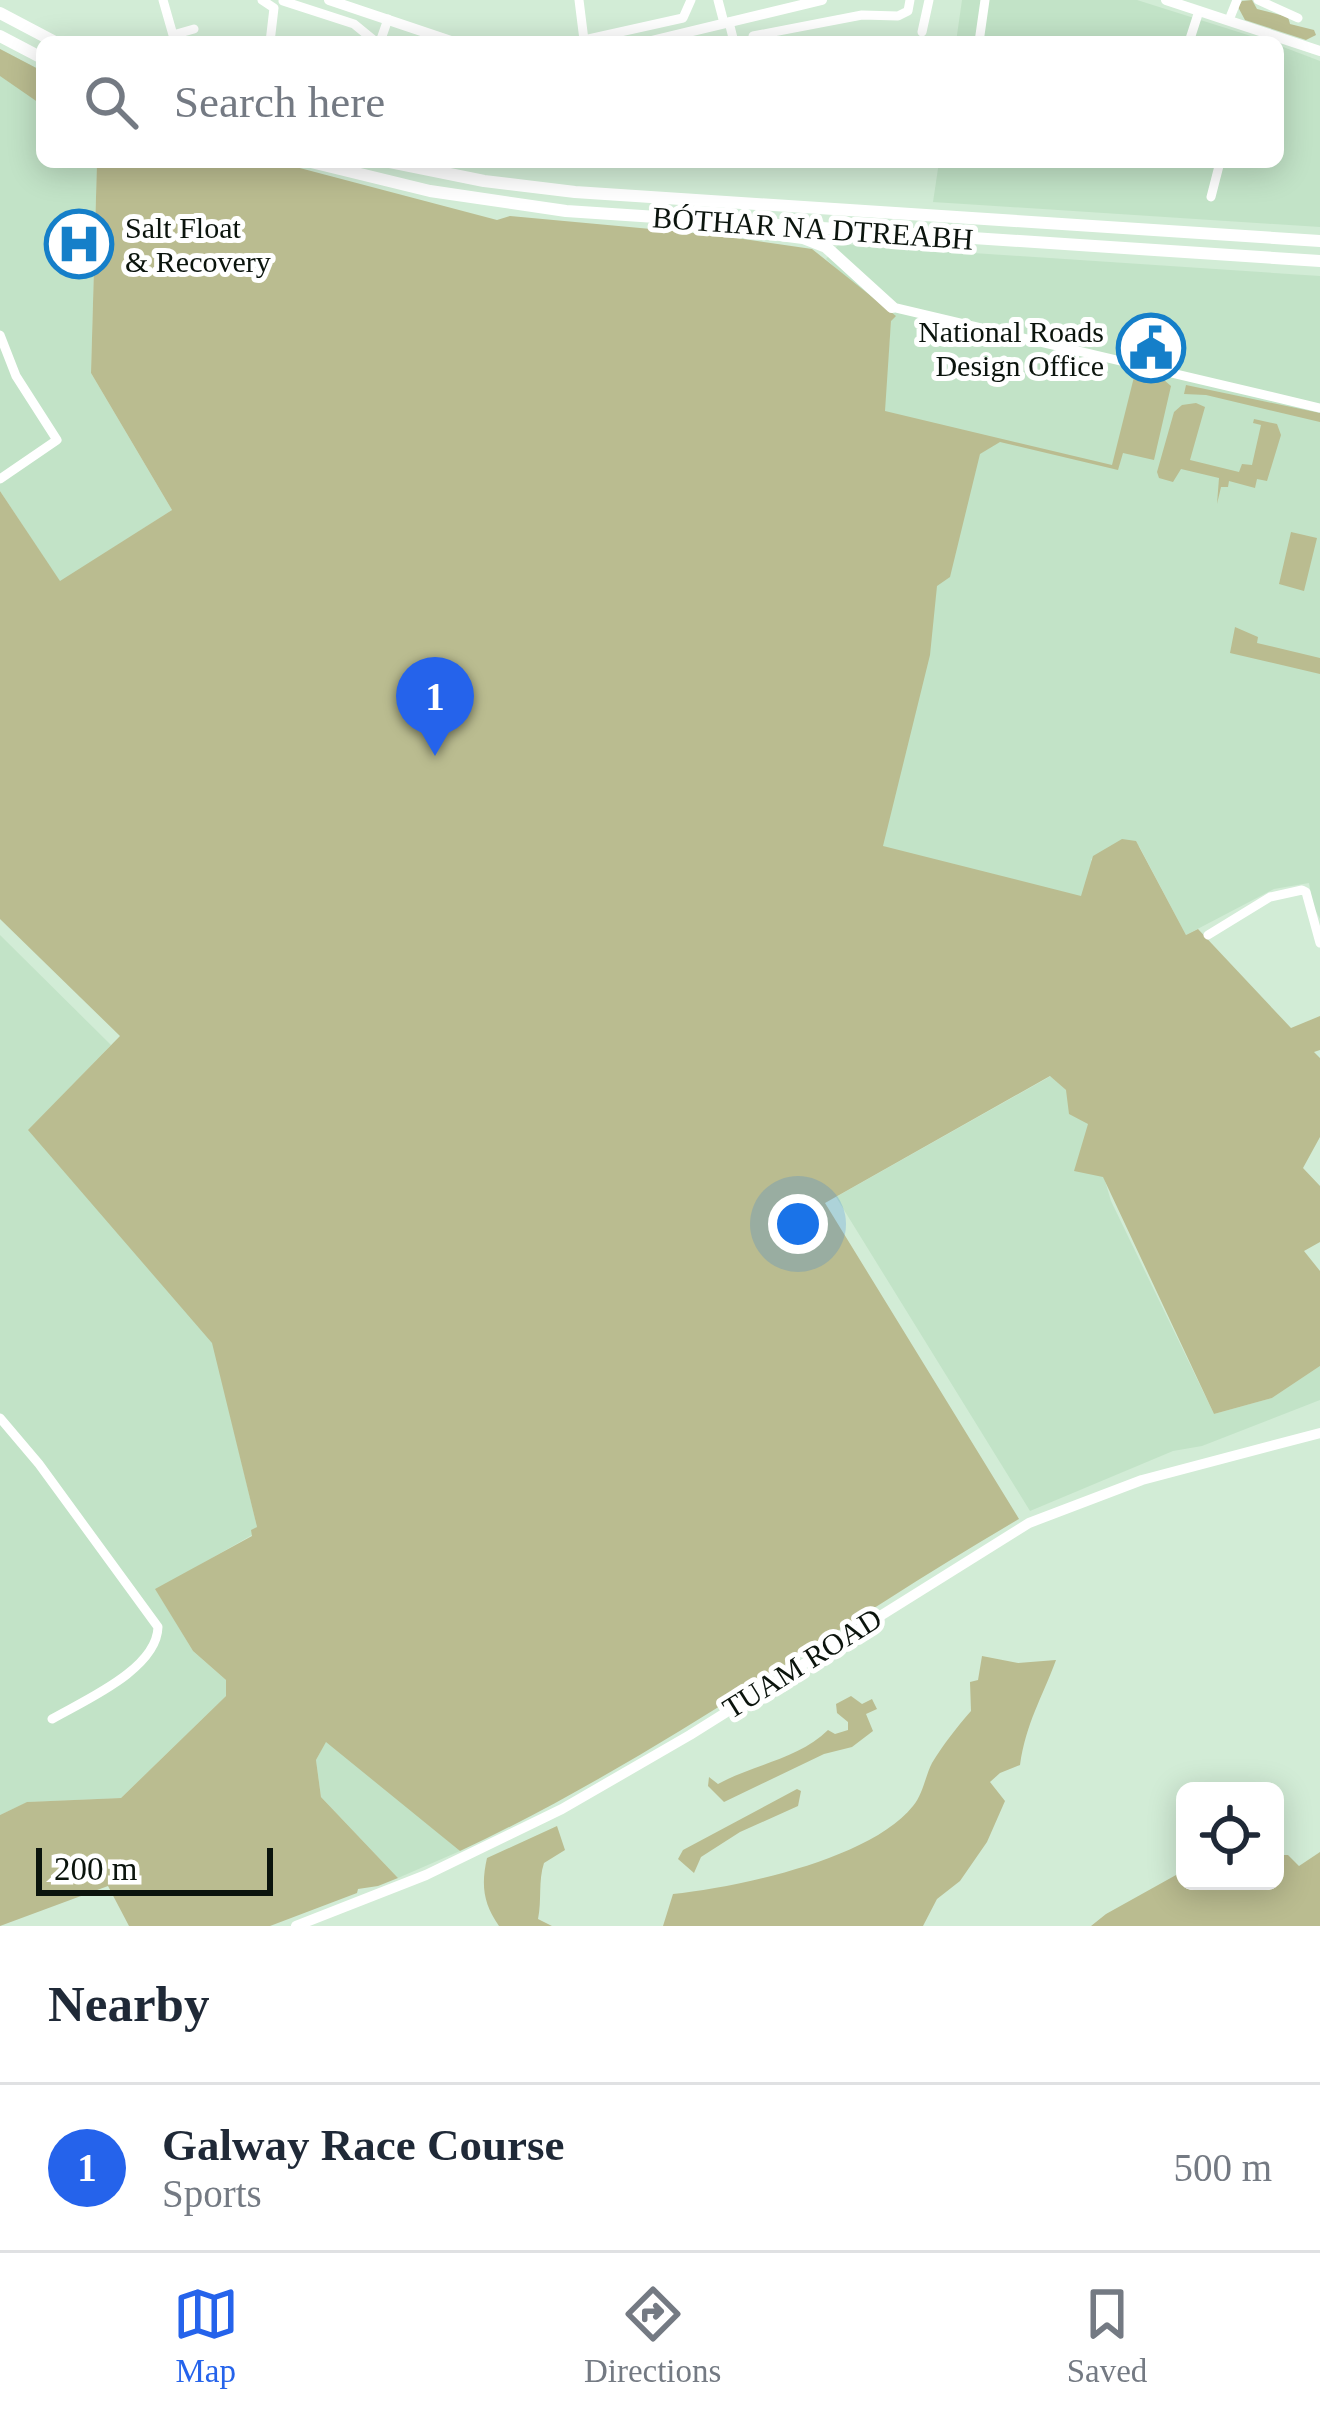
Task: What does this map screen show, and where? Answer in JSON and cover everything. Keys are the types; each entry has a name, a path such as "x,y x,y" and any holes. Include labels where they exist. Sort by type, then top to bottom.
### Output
{"highway":[{"path":"0,13 44,36"},
{"path":"0,36 36,55"},
{"name":"BÓTHAR NA DTREABH","path":"339,168 492,201 583,213 1320,261"},
{"name":"BÓTHAR NA DTREABH","path":"420,168 575,192 1320,237"},
{"path":"709,221 736,230 816,242 892,308"}],"main road":[{"path":"329,0 437,36"},
{"path":"1166,0 1282,36"},
{"path":"672,36 816,1"},
{"path":"1284,37 1319,47"},
{"name":"TUAM ROAD","path":"296,1926 426,1875 562,1809 1029,1523 1142,1480 1320,1433"}],"street":[{"path":"163,0 173,36"},
{"path":"262,0 274,8 271,36"},
{"path":"579,0 584,36"},
{"path":"602,36 683,18 691,0"},
{"path":"718,0 732,36"},
{"path":"922,32 929,0"},
{"path":"980,36 986,0"},
{"path":"1228,20 1237,0"},
{"path":"1258,0 1298,18"},
{"path":"283,1 344,21 368,36"},
{"path":"753,36 862,15 898,16 909,6 925,13"},
{"path":"1191,36 1199,10"},
{"path":"381,36 388,19"},
{"path":"339,34 344,21"},
{"path":"178,36 194,29"},
{"path":"1211,197 1218,168"},
{"path":"892,308 1320,408"},
{"path":"0,335 16,376 57,440 0,479"},
{"path":"1208,935 1270,897 1302,890 1320,943"},
{"path":"0,1418 158,1627 148,1656 112,1684 52,1719"},
{"path":"0,1443 13,1432"}],"shaded area":[{"path":"962,0 1137,0 1251,36 957,36"},
{"path":"1252,0 1257,9 1288,17 1290,24 1314,30 1316,35 1306,40 1245,20 1238,7"},
{"path":"1284,47 1320,61 1320,227 933,202 938,168 1284,168"},
{"path":"0,49 36,68 36,168 97,168 91,373 172,510 60,582 0,491"},
{"path":"0,49 36,68 36,101 0,76"},
{"path":"97,168 300,168 497,220 510,216 812,249 896,316 891,321 885,411 1112,465 1135,373 1164,380 1171,386 1154,460 1123,453 1118,470 1000,442 980,454 950,577 937,586 930,655 883,846 1081,896 1093,856 1122,839 1136,841 1186,935 1198,929 1291,1028 1320,1016 1320,1050 1314,1052 1320,1058 1320,1137 1303,1168 1320,1186 1320,1242 1304,1251 1320,1271 1320,1366 1272,1398 1214,1414 1103,1177 1074,1171 1088,1124 1069,1114 1066,1090 1050,1076 825,1203 1019,1519 604,1776 460,1851 326,1742 316,1760 321,1797 398,1878 378,1886 358,1889 270,1926 129,1926 108,1886 0,1926 0,1815 27,1802 121,1798 226,1696 226,1680 193,1651 155,1589 252,1536 251,1530 257,1527 212,1343 28,1130 120,1036 0,919 0,491 60,581 172,510 91,373"},
{"path":"839,244 1320,276 1320,919 1309,883 1274,889 1186,935 1139,846 1091,859 1115,907 838,982 891,320 826,259"},
{"path":"1186,385 1320,413 1320,422 1184,394"},
{"path":"1196,403 1205,407 1190,460 1239,472 1242,464 1252,465 1261,425 1253,423 1254,419 1277,424 1281,435 1267,481 1257,479 1255,488 1229,481 1228,487 1221,487 1217,504 1219,478 1181,469 1173,482 1159,478 1174,412"},
{"path":"1291,532 1317,538 1304,591 1279,584"},
{"path":"1235,627 1258,637 1257,643 1320,658 1320,674 1230,653"},
{"path":"0,935 111,1045 29,1130 213,1343 257,1527 252,1535 156,1590 193,1651 226,1680 226,1696 121,1798 28,1802 0,1815"},
{"path":"1051,1076 1088,1123 1111,1201 1214,1414 1272,1398 1320,1366 1320,1400 1202,1446 1173,1451 1030,1511 836,1197"},
{"path":"982,1656 1018,1663 1056,1660 1030,1723 1020,1765 990,1782 1005,1801 987,1842 960,1881 937,1899 923,1926 663,1926 673,1894 802,1867 867,1841 893,1825 916,1801 932,1763 971,1711 970,1682 978,1680"},
{"path":"851,1696 862,1704 872,1699 877,1709 866,1714 873,1731 852,1747 824,1754 724,1802 708,1786 709,1777 718,1784 790,1755 828,1730 835,1734 848,1730 836,1704"},
{"path":"326,1741 460,1851 398,1878 321,1797 316,1760"},
{"path":"801,1791 798,1806 740,1832 701,1857 694,1873 678,1859 683,1850"},
{"path":"557,1826 565,1850 544,1863 538,1919 552,1926 499,1926 485,1894 487,1858"},
{"path":"1320,1852 1320,1926 1091,1926 1176,1875 1176,1890 1284,1890 1284,1855 1299,1866"}],"place":[{"name":"Salt Float & Recovery","path":"79,244"},
{"name":"National Roads Design Office","path":"1151,348"},
{"name":"Galway Race Course","path":"435,756"}]}
